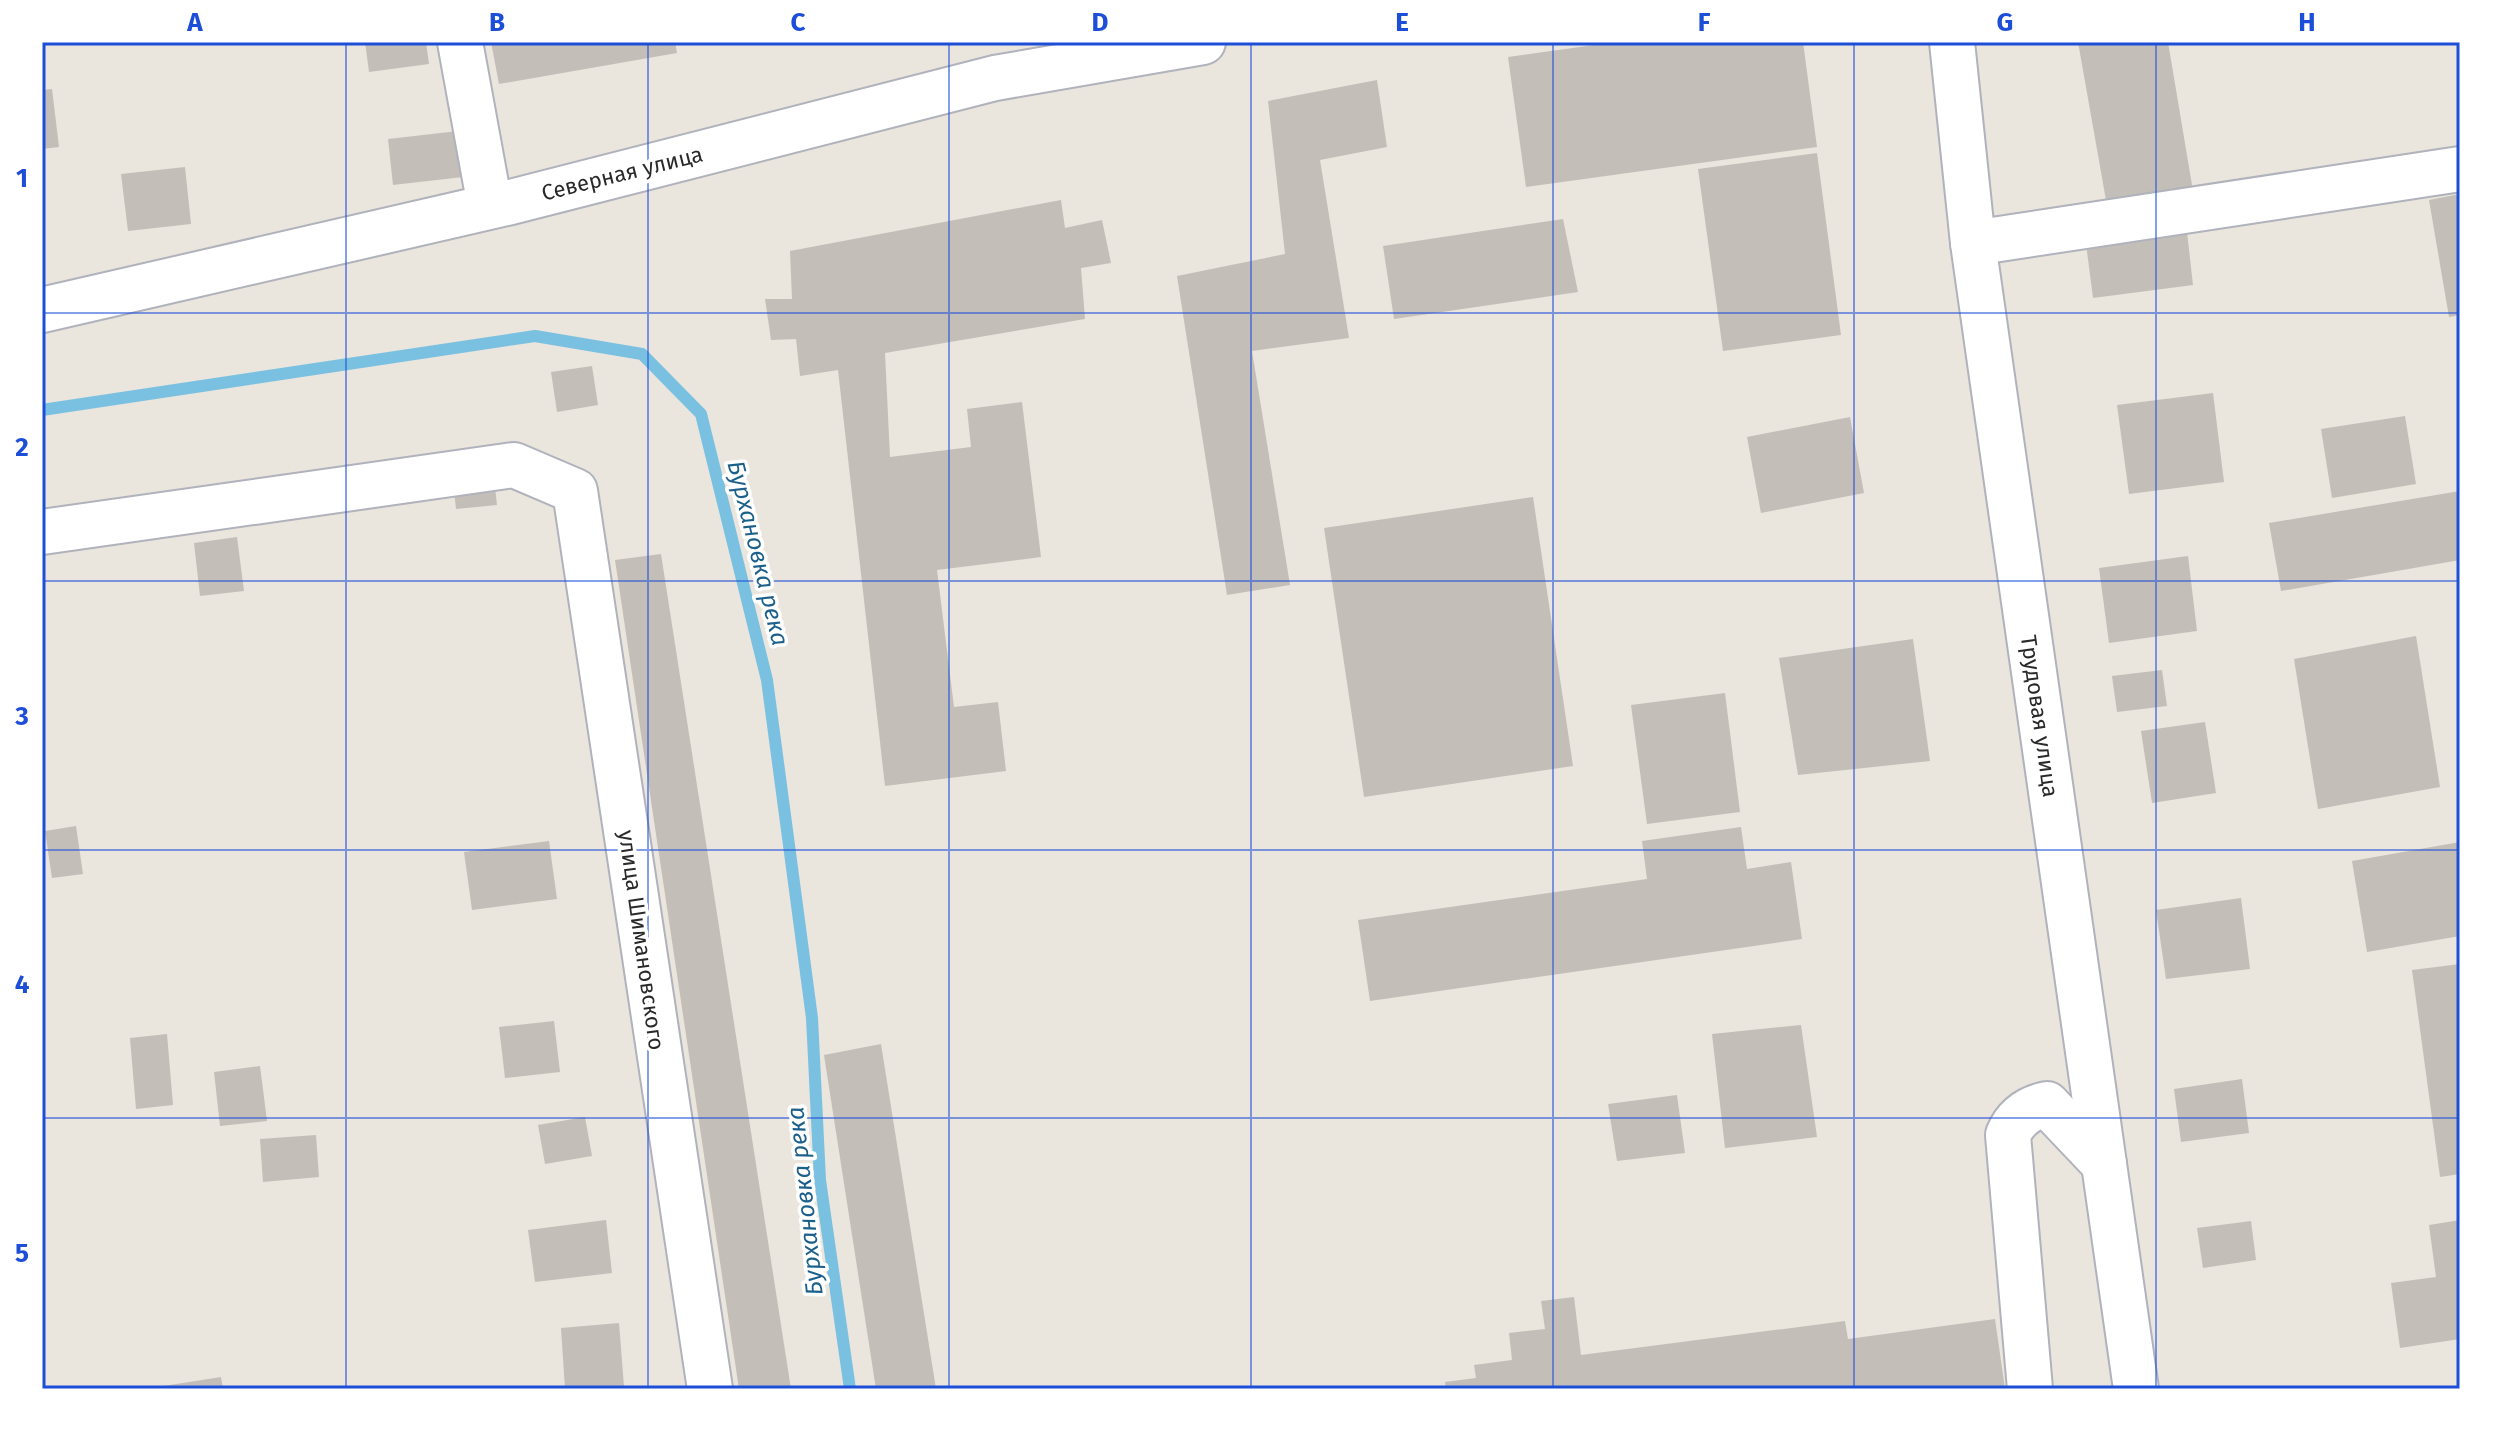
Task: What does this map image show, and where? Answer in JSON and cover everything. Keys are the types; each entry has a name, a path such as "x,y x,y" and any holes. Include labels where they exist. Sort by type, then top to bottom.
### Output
{"street":[{"path":"460,42 490,206"},
{"name":"Северная улица","path":"42,310 490,206 995,78 1203,42"},
{"name":"Трудовая улица","path":"1952,42 1973,243 2136,1389"},
{"path":"1973,243 2460,169"},
{"name":"улица Шимановского","path":"42,532 514,465 575,491 710,1389"},
{"path":"2030,1389 2008,1135 2022,1115 2047,1104 2104,1164"}],"building":[{"path":"365,42 426,42 429,64 369,72"},
{"path":"491,42 675,42 677,53 499,84"},
{"path":"1616,42 1803,42 1817,147 1526,187 1508,57"},
{"path":"2078,42 2168,42 2193,191 2107,206"},
{"path":"1377,80 1387,147 1320,160 1349,338 1252,351 1290,585 1227,595 1177,276 1285,254 1268,101"},
{"path":"52,89 59,147 42,149 42,90"},
{"path":"458,131 463,177 393,185 388,139"},
{"path":"1817,153 1841,335 1723,351 1698,169"},
{"path":"185,167 191,224 128,231 121,174"},
{"path":"2460,194 2460,315 2449,317 2429,200"},
{"path":"1061,200 1065,228 1102,220 1111,263 1081,268 1085,319 885,353 890,457 971,447 967,409 1022,402 1041,557 937,570 954,707 998,702 1006,771 885,786 838,370 800,376 796,339 771,340 765,299 792,299 790,251"},
{"path":"1563,219 1578,292 1394,319 1383,246"},
{"path":"2186,223 2193,285 2093,298 2085,236"},
{"path":"592,366 598,405 557,412 551,372"},
{"path":"2213,393 2224,482 2129,494 2117,405"},
{"path":"2405,416 2416,484 2332,498 2321,429"},
{"path":"1850,417 1864,493 1761,513 1747,437"},
{"path":"491,450 497,505 456,509 450,454"},
{"path":"2460,491 2460,560 2281,591 2269,523"},
{"path":"1533,497 1573,766 1364,797 1324,528"},
{"path":"237,537 244,591 200,596 194,543"},
{"path":"661,554 791,1389 739,1389 615,560"},
{"path":"2188,556 2197,631 2109,643 2099,568"},
{"path":"2416,636 2440,787 2318,809 2294,659"},
{"path":"1913,639 1930,761 1798,775 1779,658"},
{"path":"2162,670 2167,706 2117,712 2112,676"},
{"path":"1725,693 1740,812 1647,824 1631,705"},
{"path":"2205,722 2216,793 2152,803 2141,731"},
{"path":"76,826 83,874 52,878 45,831"},
{"path":"1741,827 1747,869 1791,862 1802,939 1370,1001 1358,920 1647,879 1642,841"},
{"path":"549,841 557,899 472,910 464,852"},
{"path":"2460,842 2460,936 2367,952 2352,861"},
{"path":"2241,898 2250,969 2166,979 2156,910"},
{"path":"2460,964 2460,1174 2440,1177 2412,970"},
{"path":"554,1021 560,1072 505,1078 499,1027"},
{"path":"1801,1025 1817,1137 1725,1148 1712,1034"},
{"path":"167,1034 173,1105 136,1109 130,1038"},
{"path":"881,1044 936,1389 876,1389 824,1055"},
{"path":"260,1066 267,1121 220,1126 214,1072"},
{"path":"2242,1079 2249,1133 2181,1142 2174,1089"},
{"path":"1677,1095 1685,1153 1617,1161 1608,1104"},
{"path":"585,1117 592,1156 545,1164 538,1125"},
{"path":"316,1135 319,1177 263,1182 260,1139"},
{"path":"606,1220 612,1273 535,1282 528,1230"},
{"path":"2460,1220 2460,1339 2400,1348 2391,1283 2436,1277 2429,1225"},
{"path":"2251,1221 2256,1260 2203,1268 2197,1228"},
{"path":"1574,1297 1581,1355 1845,1321 1848,1339 1995,1319 2005,1389 1446,1389 1445,1382 1476,1378 1474,1365 1512,1360 1509,1333 1545,1329 1541,1301"},
{"path":"619,1323 624,1387 565,1389 561,1328"},
{"path":"221,1377 223,1389 157,1389 157,1387"}],"waterway":[{"name":"Бурхановка река","path":"42,410 535,336 642,354 701,414 767,680 812,1018 820,1180 850,1389"}]}
